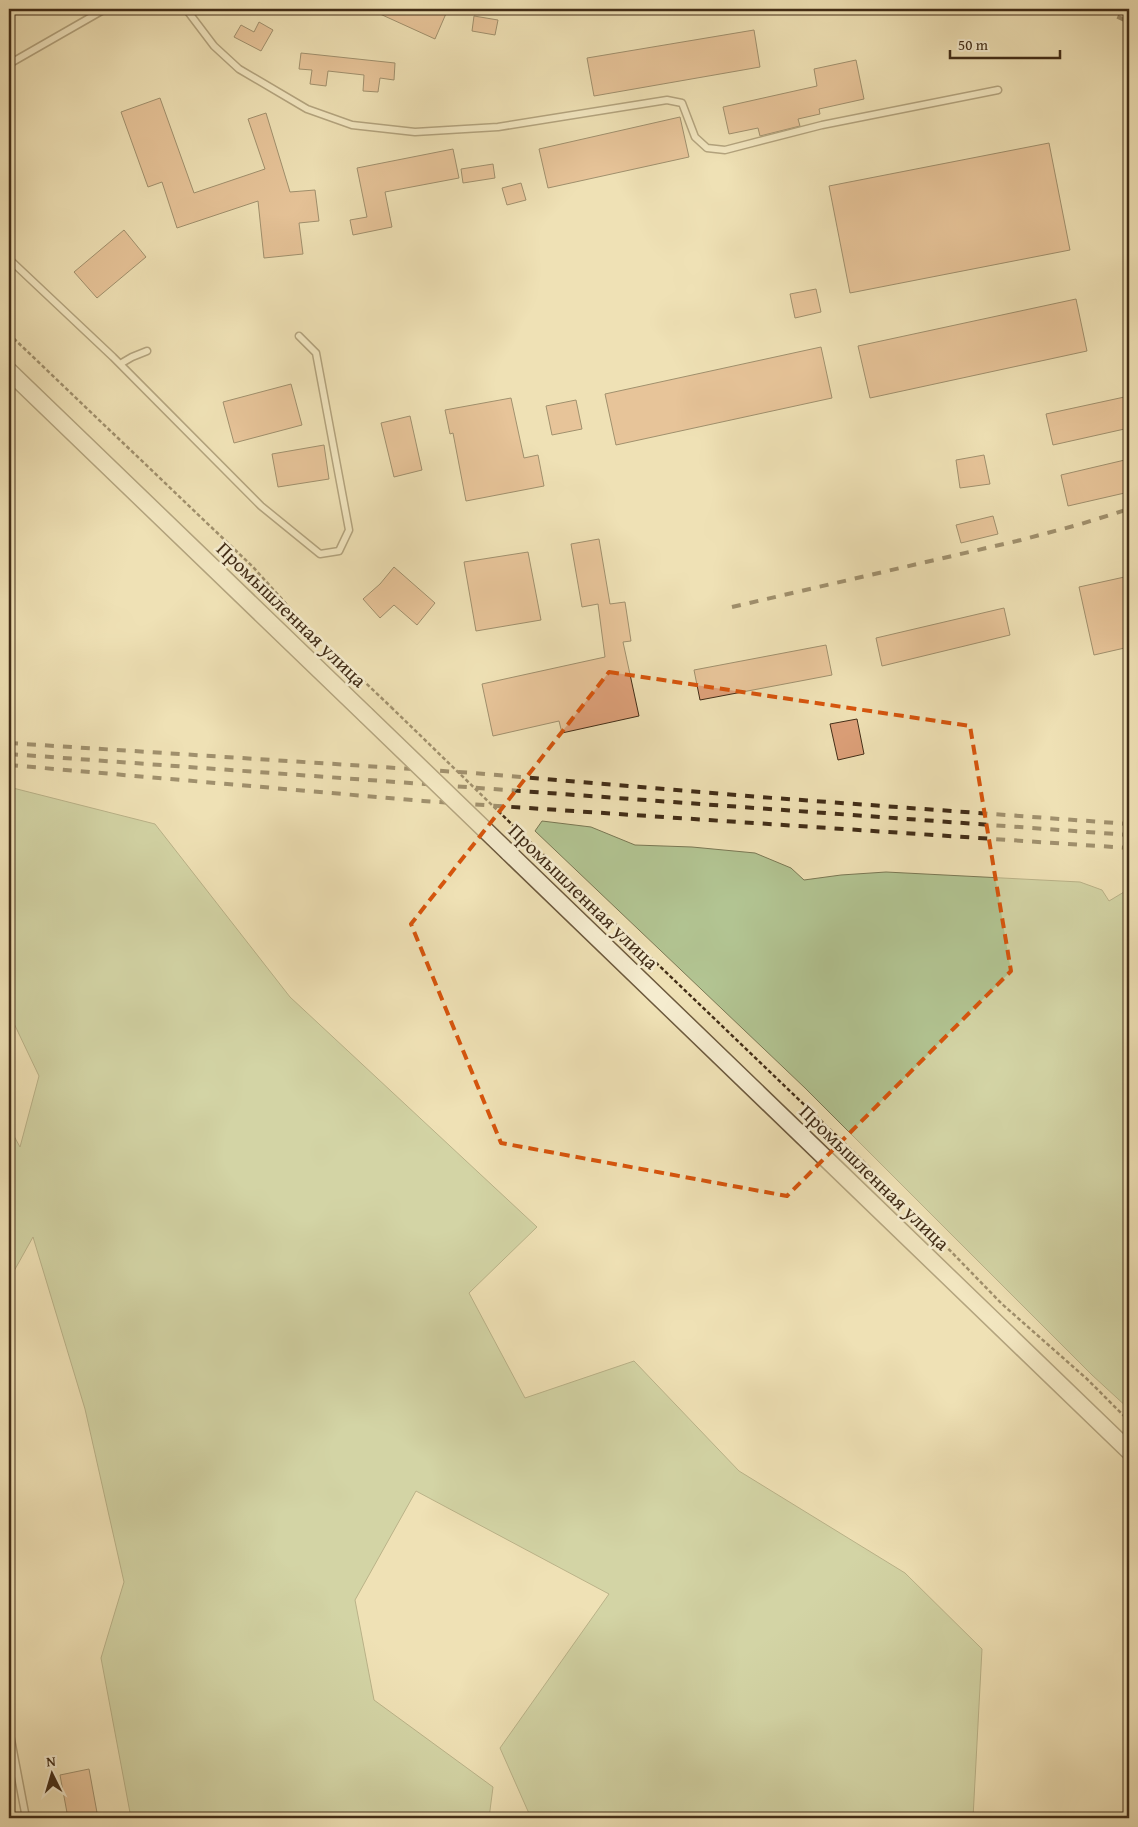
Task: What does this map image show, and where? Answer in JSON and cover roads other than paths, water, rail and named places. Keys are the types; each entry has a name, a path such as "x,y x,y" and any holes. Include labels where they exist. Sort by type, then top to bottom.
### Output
{"street":[{"name":"Промышленная улица","path":"9,371 1129,1451"}],"lane":[{"path":"9,64 105,9"},
{"path":"186,9 214,46 239,69 308,109 352,125 406,131 498,128 667,100 682,103 695,137 707,148 725,150 822,125 998,90"},
{"path":"9,259 120,364 261,506 320,554 339,550 348,530 316,353 299,336"},
{"path":"120,364 132,356 147,350"},
{"path":"9,1729 26,1818"}],"railway":[{"path":"1101,9 1129,22"},
{"path":"732,607 1021,540 1129,509"},
{"path":"9,743 474,773 760,797 1129,824"},
{"path":"9,754 1129,835"},
{"path":"9,765 423,801 1129,848"}]}
